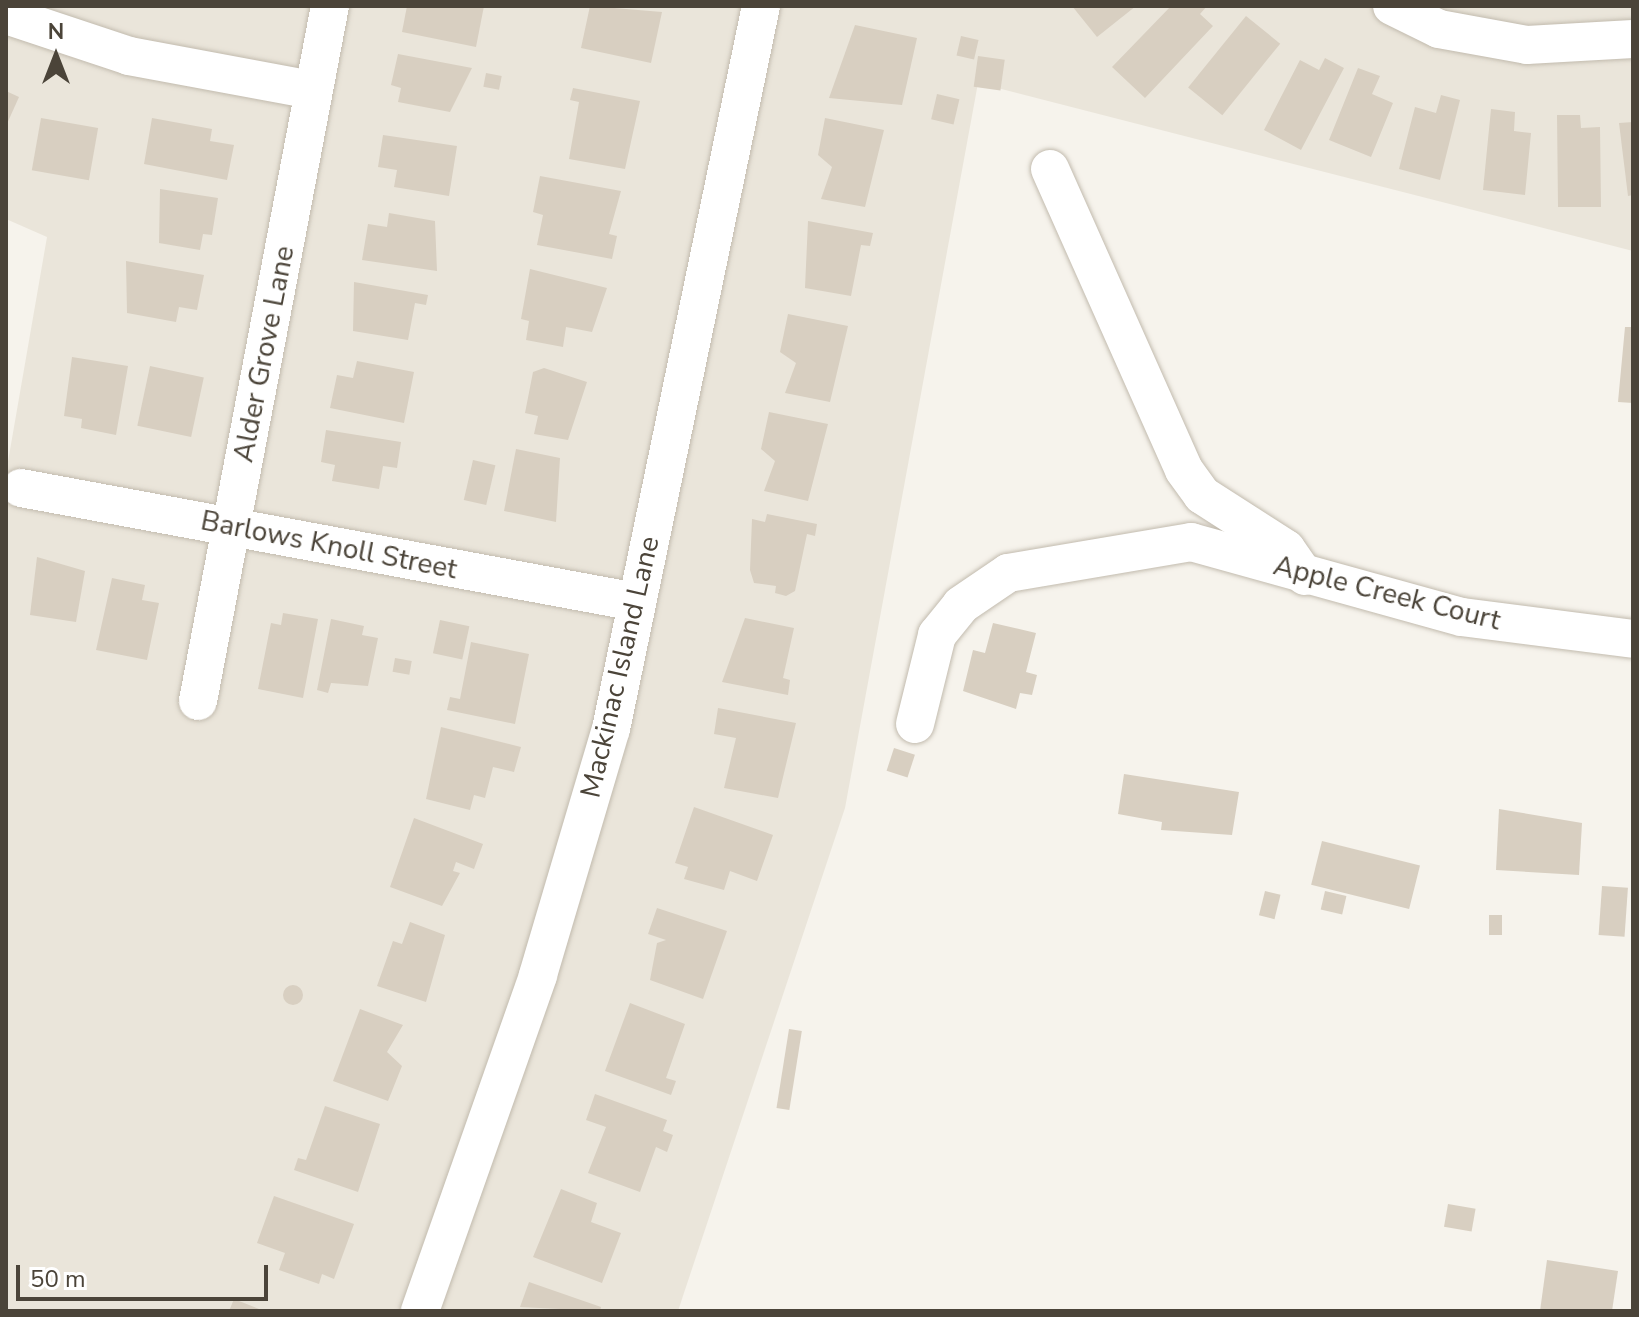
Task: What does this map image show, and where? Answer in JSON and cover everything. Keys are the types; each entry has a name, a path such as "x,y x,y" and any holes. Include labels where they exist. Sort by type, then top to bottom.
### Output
{"street":[{"name":"Alder Grove Lane","path":"198,701 330,6"},
{"name":"Mackinac Island Lane","path":"420,1311 538,975 611,729 761,6"},
{"path":"1392,6 1439,29 1527,45 1633,39"},
{"path":"6,15 129,56 313,90"},
{"path":"1050,169 1184,470 1202,495 1286,549 1305,576"},
{"name":"Barlows Knoll Street","path":"21,488 636,602"},
{"name":"Apple Creek Court","path":"915,724 937,635 973,597 1008,573 1191,542 1462,617 1633,639"}],"shaded area":[{"path":"6,6 1633,6 1633,251 978,83 845,808 678,1311 6,1311 6,473 47,237 6,219"}],"building":[{"path":"407,6 484,6 476,47 402,32"},
{"path":"590,6 662,12 651,63 581,48"},
{"path":"1072,6 1136,6 1097,37"},
{"path":"1171,6 1207,6 1200,14 1213,26 1145,98 1112,67"},
{"path":"1246,16 1280,44 1222,115 1188,87"},
{"path":"855,25 917,38 902,105 829,98"},
{"path":"961,36 979,40 974,60 957,55"},
{"path":"398,54 472,68 450,112 398,102 401,88 391,85"},
{"path":"978,56 1005,60 1000,90 974,87"},
{"path":"1325,58 1344,68 1301,150 1264,130 1300,60 1319,70"},
{"path":"1358,68 1380,76 1372,94 1393,103 1371,157 1329,140"},
{"path":"486,73 502,76 499,90 483,87"},
{"path":"573,88 640,101 625,169 569,159 579,102 570,100"},
{"path":"6,91 19,97 6,126"},
{"path":"937,94 959,99 954,125 931,119"},
{"path":"1441,95 1460,100 1440,180 1399,169 1415,107 1436,113"},
{"path":"1491,109 1515,112 1514,131 1531,133 1525,195 1483,190"},
{"path":"1557,115 1580,115 1581,128 1600,127 1601,207 1558,207"},
{"path":"41,118 98,128 89,180 32,170"},
{"path":"152,118 212,129 210,141 234,145 227,180 144,164"},
{"path":"825,118 884,130 865,207 821,199 832,167 818,155"},
{"path":"1633,122 1633,195 1628,196 1619,123"},
{"path":"383,135 457,146 449,196 394,187 397,170 378,167"},
{"path":"540,176 621,191 609,234 617,236 612,259 537,245 543,215 533,212"},
{"path":"160,189 218,198 212,235 203,234 200,250 159,243"},
{"path":"389,213 435,221 437,271 362,260 368,224 387,227"},
{"path":"808,221 873,233 870,246 861,245 851,296 805,288"},
{"path":"126,261 204,275 197,310 179,307 176,322 127,313"},
{"path":"530,269 607,288 592,332 566,327 563,347 526,340 529,321 521,319"},
{"path":"354,282 428,295 426,305 415,303 408,340 353,331"},
{"path":"788,314 848,326 830,402 785,393 796,363 780,352"},
{"path":"1625,327 1633,327 1633,403 1618,402"},
{"path":"72,357 128,366 116,435 81,428 82,419 64,416"},
{"path":"357,361 414,372 404,423 330,408 337,375 353,378"},
{"path":"150,366 204,377 191,437 137,426"},
{"path":"544,368 587,382 568,440 534,434 538,416 525,413 533,372"},
{"path":"769,412 828,424 808,501 764,491 775,461 761,449"},
{"path":"326,430 401,442 397,468 383,466 379,489 332,481 335,465 321,462"},
{"path":"516,449 560,458 556,522 504,511"},
{"path":"473,460 495,465 486,505 464,500"},
{"path":"767,514 817,524 815,536 807,534 795,591 786,596 775,593 776,586 754,583 750,570 752,519 765,522"},
{"path":"37,557 85,571 76,622 30,615"},
{"path":"112,578 145,585 142,600 159,603 147,660 96,650"},
{"path":"283,613 318,619 303,698 258,689 271,623 281,625"},
{"path":"745,618 794,628 783,678 790,680 788,695 722,682"},
{"path":"331,619 364,626 362,635 378,638 368,686 331,683 328,693 317,690"},
{"path":"440,620 469,626 462,659 433,653"},
{"path":"993,623 1036,633 1026,672 1037,675 1032,695 1020,693 1016,709 963,691 973,650 985,653"},
{"path":"471,642 529,654 515,724 447,710 450,697 460,699"},
{"path":"395,658 412,661 409,675 393,672"},
{"path":"718,708 796,723 778,798 724,788 736,738 714,734"},
{"path":"441,727 521,747 514,772 493,767 485,798 474,795 470,810 426,799"},
{"path":"894,748 915,755 908,778 887,771"},
{"path":"1124,774 1239,792 1232,835 1161,830 1162,822 1118,814"},
{"path":"694,807 773,835 757,881 730,871 724,890 684,879 688,867 675,863"},
{"path":"1499,809 1582,823 1579,875 1496,870"},
{"path":"414,818 483,844 474,869 456,862 453,871 460,873 442,906 390,887"},
{"path":"1322,841 1420,865 1409,909 1311,885"},
{"path":"1602,886 1628,888 1625,937 1599,935"},
{"path":"1265,891 1281,895 1274,919 1259,915"},
{"path":"1325,891 1346,896 1342,914 1321,910"},
{"path":"657,908 727,931 703,999 650,980 657,943 666,940 648,934"},
{"path":"1489,915 1502,915 1502,935 1489,935"},
{"path":"410,922 445,935 426,1002 377,986 393,941 402,944"},
{"path":"293,985 300,988 303,995 300,1002 293,1005 286,1002 283,995 286,988"},
{"path":"630,1003 685,1024 666,1078 676,1081 671,1095 605,1071"},
{"path":"360,1009 403,1025 387,1052 402,1066 388,1101 333,1081"},
{"path":"789,1029 802,1031 789,1110 776,1108"},
{"path":"595,1094 667,1120 663,1131 673,1135 667,1152 656,1147 640,1192 588,1173 606,1127 586,1120"},
{"path":"325,1106 380,1124 358,1192 294,1170 298,1158 306,1160"},
{"path":"561,1189 597,1203 591,1222 621,1233 602,1283 533,1257"},
{"path":"274,1196 354,1224 334,1279 322,1274 319,1284 279,1270 285,1253 257,1243"},
{"path":"1448,1204 1476,1209 1472,1232 1444,1227"},
{"path":"1547,1260 1618,1271 1612,1311 1540,1311"},
{"path":"529,1282 601,1307 600,1311 520,1307"},
{"path":"234,1299 264,1311 229,1311"}]}
